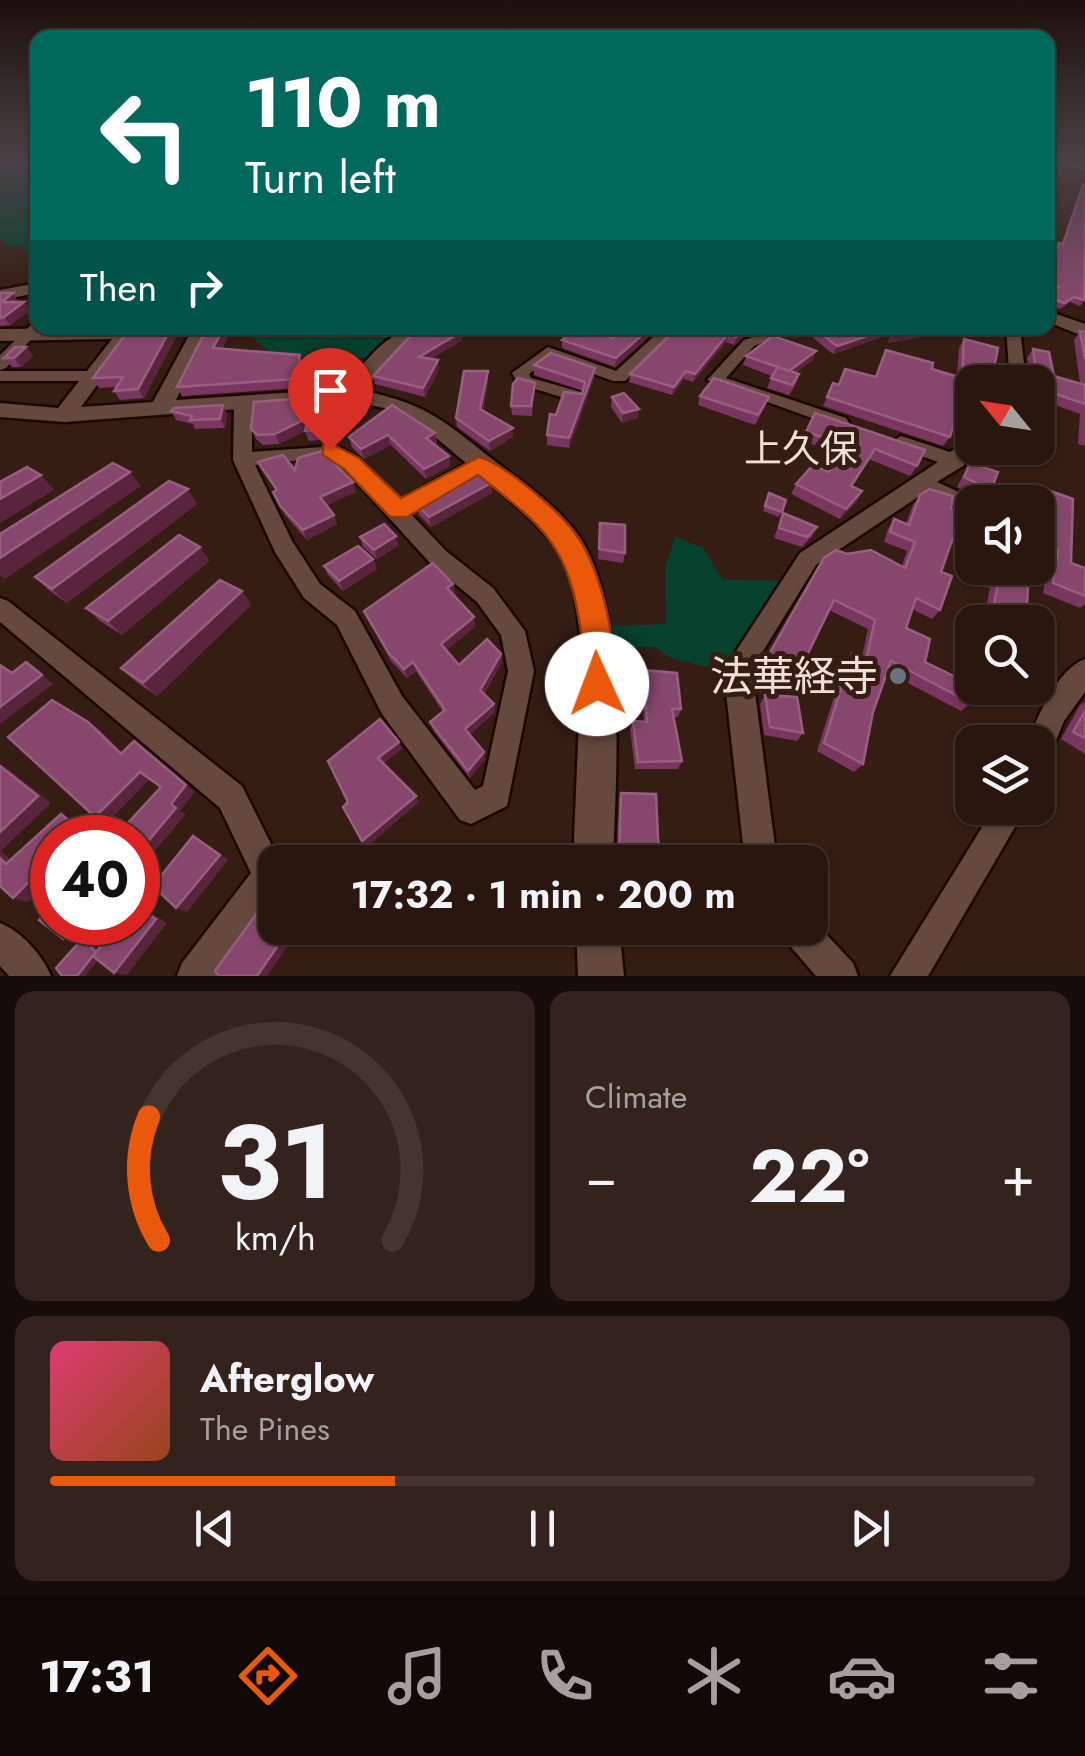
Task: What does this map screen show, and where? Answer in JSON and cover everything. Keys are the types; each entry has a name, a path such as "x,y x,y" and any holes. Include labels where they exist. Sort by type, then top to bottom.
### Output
{"street":[{"path":"0,296 30,290"},
{"path":"1055,319 1085,331"},
{"path":"0,335 30,328"},
{"path":"0,365 30,330"},
{"path":"64,414 124,335"},
{"path":"161,408 198,335"},
{"path":"350,395 387,350 405,335"},
{"path":"575,396 524,382 520,373 548,352 619,378 663,335"},
{"path":"773,335 750,343 716,380 863,430"},
{"path":"1013,335 1016,365"},
{"path":"0,376 92,376"},
{"path":"0,410 64,414 350,395 400,405 435,424 536,508 567,540 587,582 598,648 594,845"},
{"path":"243,405 243,460 283,546 312,591 346,618 392,705 472,809 496,795 521,671 513,630 485,595 438,557 351,463 330,450 243,460"},
{"path":"882,436 955,461"},
{"path":"759,845 737,675 740,665 808,559 955,462"},
{"path":"398,510 479,464"},
{"path":"922,484 955,498"},
{"path":"0,608 231,797 270,876 195,976"},
{"path":"1049,725 1085,671"},
{"path":"908,976 1001,825"},
{"path":"0,940 33,976"},
{"path":"599,945 601,976"},
{"path":"812,945 840,976"}],"green space":[{"path":"0,207 30,207 30,253 25,253 21,244 10,247 0,239"},
{"path":"249,335 437,335 382,354 294,371"},
{"path":"675,537 703,548 723,580 793,581 737,675 671,658 655,647 598,648 594,627 666,624 665,567"}],"building":[{"path":"1076,207 1085,207 1084,300 1074,297 1064,303 1055,300 1055,290 1059,287 1055,286 1055,251 1059,243 1063,244"},
{"path":"0,293 13,293 2,302 24,302 0,318"},
{"path":"1080,331 1085,332 1085,359"},
{"path":"125,335 167,335 138,389 114,391 123,377 93,378"},
{"path":"203,335 220,335 213,348 300,355 296,379 177,387"},
{"path":"411,335 456,335 419,357 438,360 423,388 373,376"},
{"path":"568,335 642,335 616,358 562,340"},
{"path":"670,335 727,335 695,374 686,371 674,387 630,374"},
{"path":"823,335 870,335 837,346"},
{"path":"773,336 816,351 789,371 746,356"},
{"path":"964,339 998,348 994,365 963,365"},
{"path":"15,347 26,347 14,358 4,358"},
{"path":"1033,349 1049,352 1052,365 1035,365"},
{"path":"886,350 933,363 932,369 955,376 955,420 950,437 827,397 833,383 839,385 845,369 876,377"},
{"path":"551,353 595,368 569,438 547,435 550,414 556,415 564,392 582,394 585,382 534,365"},
{"path":"322,364 339,374 322,377"},
{"path":"778,367 799,374 792,385 771,378"},
{"path":"464,371 488,371 480,409 513,428 489,441 456,418"},
{"path":"1055,376 1085,385 1085,404 1055,394"},
{"path":"518,378 535,383 531,406 511,406 513,384"},
{"path":"714,378 769,397 758,415 700,396"},
{"path":"624,393 639,409 623,413 612,397"},
{"path":"342,395 337,429 305,431 308,418 275,434 258,435 251,429 254,402"},
{"path":"223,405 220,419 190,420 192,416 171,411 174,408"},
{"path":"392,405 435,433 426,438 449,456 424,469 388,435 361,449 349,437"},
{"path":"815,413 925,450 917,466 875,449 851,486 862,491 846,509 796,484 813,465 829,472 844,444 806,432"},
{"path":"322,451 353,482 320,497 334,515 303,530 281,507 273,492 277,490 258,462 283,455 295,470 298,458"},
{"path":"113,463 130,472 0,558 0,534"},
{"path":"969,465 998,472 993,485 981,485 964,477"},
{"path":"27,467 41,475 0,499 0,482"},
{"path":"475,473 491,483 429,517 417,505"},
{"path":"169,481 188,489 52,589 35,577"},
{"path":"929,489 953,496 955,532 941,572 952,576 940,610 916,598 906,628 930,639 925,662 955,677 955,695 891,661 873,712 863,764 824,743 852,653 866,660 875,620 834,600 796,678 765,661 824,558 836,550 847,554 871,550 905,568 915,542 890,532 894,519 909,525 920,495"},
{"path":"769,493 786,500 782,512 765,506"},
{"path":"1055,493 1073,499 1071,563 1085,568 1085,596 1055,584 1058,550"},
{"path":"783,513 817,527 807,537 779,528"},
{"path":"600,523 625,525 625,553 599,549"},
{"path":"384,524 396,536 374,550 360,537"},
{"path":"179,535 200,547 108,621 86,608"},
{"path":"358,546 373,559 339,581 324,566"},
{"path":"433,563 453,584 447,588 474,617 441,644 459,665 487,639 501,654 480,690 494,704 465,729 484,752 468,771 430,722 445,710 413,662 404,669 388,652 364,611"},
{"path":"220,580 242,591 143,683 121,668"},
{"path":"998,585 1028,585 1027,605 994,605"},
{"path":"26,662 42,675 0,707 0,665 12,673"},
{"path":"643,670 677,673 681,709 672,709 682,761 638,762 633,721 647,722"},
{"path":"765,695 797,697 803,733 770,727"},
{"path":"52,700 88,722 121,754 134,741 186,785 171,804 176,808 160,827 160,815 135,815 161,787 140,772 93,815 8,737"},
{"path":"1085,711 1085,738 1073,732"},
{"path":"380,719 399,742 378,758 416,796 362,841 343,807 348,802 328,761"},
{"path":"0,766 38,796 0,832"},
{"path":"621,793 656,794 658,845 619,845"},
{"path":"193,836 220,855 176,908 160,893 160,877"},
{"path":"30,842 30,881 13,898 0,886 0,858 6,864"},
{"path":"258,914 258,945 278,945 257,976 219,976 215,971"},
{"path":"77,945 88,945 96,952 77,976 62,976 56,968"},
{"path":"102,945 136,945 114,973 93,956"}],"place":[{"name":"法華経寺","path":"898,676"}],"district":[{"name":"上久保","path":"801,448"}],"route":[{"path":"330,450 351,463 398,510 479,464 536,508 567,540 587,582 598,648 597,684"}]}
